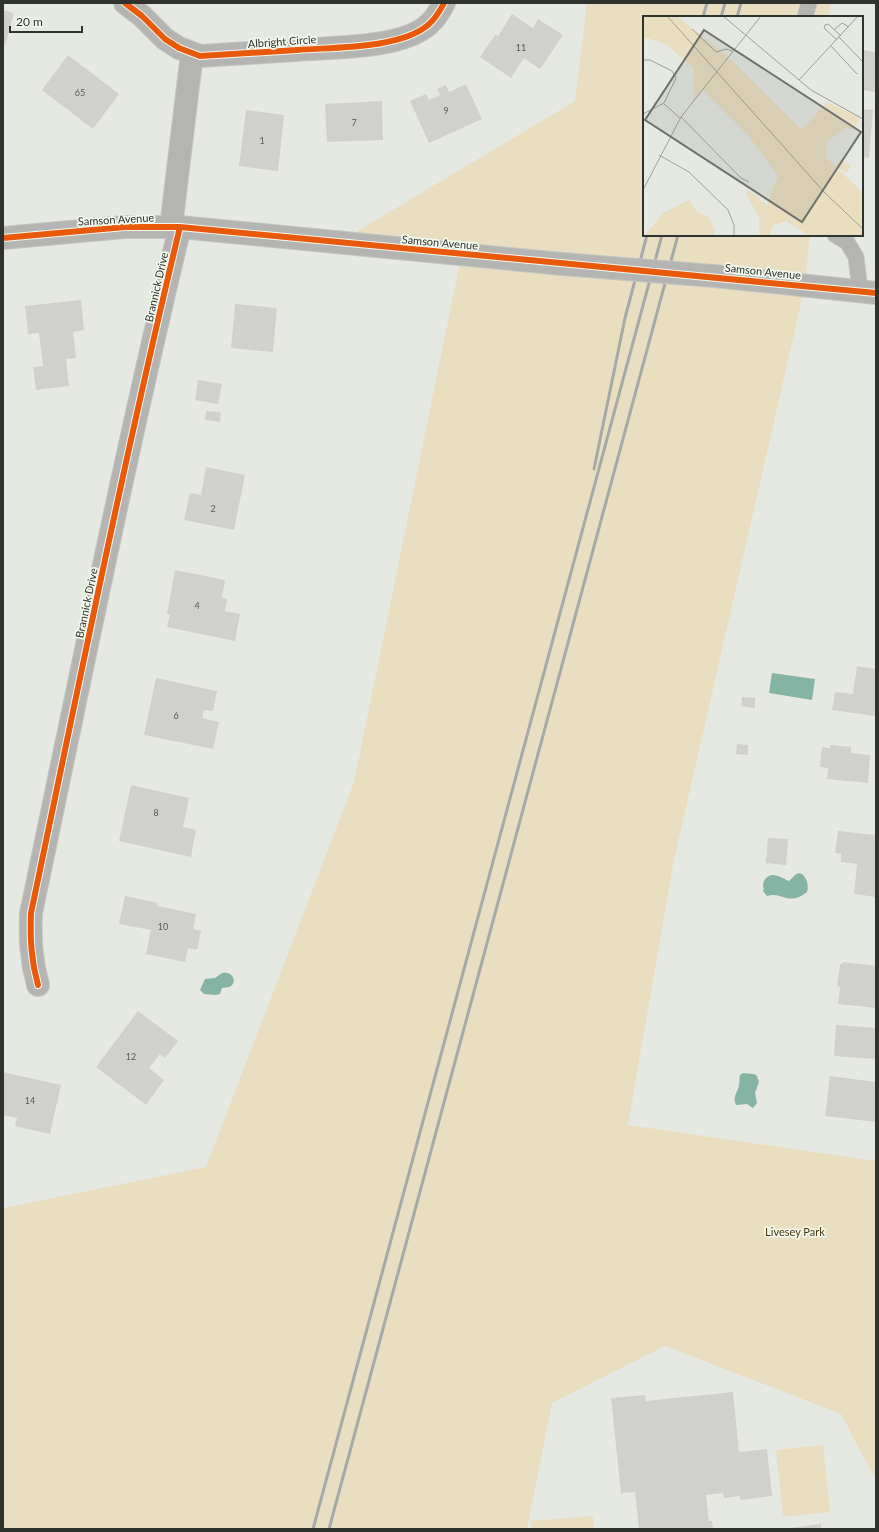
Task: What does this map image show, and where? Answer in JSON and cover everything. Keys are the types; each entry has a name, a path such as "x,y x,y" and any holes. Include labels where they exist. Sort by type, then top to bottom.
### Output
{"street":[{"name":"Albright Circle","path":"125,3 142,16 165,39 179,48 200,56 366,45 398,39 414,33 428,25 444,3"},
{"path":"176,227 192,53"},
{"name":"Samson Avenue","path":"3,238 125,227 176,227 562,264 714,276 868,292"},
{"name":"Brannick Drive","path":"38,985 33,967 30,934 31,913 161,306 176,227"}],"lane":[{"path":"805,16 809,3"},
{"path":"837,236 847,242 856,257 868,292"}],"green space":[{"name":"Livesey Park","path":"587,3 831,3 829,16 643,16 643,236 810,236 805,286 674,860 628,1125 876,1161 876,1475 873,1475 841,1414 665,1346 552,1403 527,1529 3,1529 3,1208 206,1167 354,782 461,257 339,242 575,101"},
{"path":"823,1445 830,1512 783,1517 776,1450"},
{"path":"593,1516 594,1529 531,1529 531,1521"}],"shaded area":[{"path":"772,673 815,679 812,700 769,693"},
{"path":"799,873 805,878 808,887 807,892 799,897 792,899 775,895 767,896 763,891 763,884 766,878 770,875 779,876 789,881"},
{"path":"222,973 228,973 233,977 234,981 231,986 222,988 220,994 215,995 204,994 200,990 205,979 215,978"},
{"path":"743,1073 754,1074 757,1076 759,1082 755,1093 757,1103 753,1108 747,1104 736,1105 735,1102 740,1075"}],"building":[{"path":"3,10 14,13 5,45 3,44"},
{"path":"512,14 533,28 538,19 563,35 540,69 524,58 511,78 480,57 495,35 498,36"},
{"path":"863,50 876,52 876,92 863,90"},
{"path":"68,55 119,94 93,129 42,90"},
{"path":"466,84 482,119 429,143 410,101 426,94 429,100 440,95 437,89 446,85 449,92"},
{"path":"382,101 383,140 327,142 325,104"},
{"path":"863,109 873,110 869,158 863,157"},
{"path":"246,110 284,115 278,171 239,166"},
{"path":"81,300 84,330 73,332 76,358 66,359 69,386 36,390 33,367 43,366 39,333 28,334 25,306"},
{"path":"235,304 277,308 273,352 231,348"},
{"path":"198,380 222,384 218,404 195,400"},
{"path":"206,411 221,412 220,422 205,420"},
{"path":"206,467 245,475 234,530 184,520 190,493 201,495"},
{"path":"175,570 225,580 222,598 227,599 225,611 240,614 235,641 167,627 170,615 167,614"},
{"path":"857,666 876,669 876,716 832,710 835,692 853,694"},
{"path":"156,678 217,691 213,711 204,710 202,718 219,722 213,749 144,735"},
{"path":"742,697 755,698 755,708 741,706"},
{"path":"737,744 748,745 748,755 736,754"},
{"path":"830,745 851,747 851,753 870,755 868,783 827,779 828,768 820,767 822,747 830,748"},
{"path":"131,785 189,798 183,827 196,830 191,857 119,841"},
{"path":"838,831 876,835 876,897 854,894 857,864 841,862 841,854 835,853"},
{"path":"768,838 788,839 786,865 766,863"},
{"path":"125,896 158,903 157,906 196,914 193,929 201,931 197,950 188,948 185,962 146,954 151,930 119,924"},
{"path":"843,962 876,966 876,1008 838,1004 840,987 837,986 840,964 843,964"},
{"path":"138,1011 178,1041 165,1058 160,1054 149,1068 164,1080 146,1105 96,1067"},
{"path":"836,1025 876,1028 876,1059 834,1056"},
{"path":"3,1072 61,1085 50,1134 15,1126 17,1118 3,1115"},
{"path":"830,1076 876,1082 876,1122 825,1116"},
{"path":"733,1392 739,1452 767,1449 772,1496 740,1500 740,1496 724,1498 723,1493 706,1495 709,1521 712,1521 713,1529 639,1529 635,1492 621,1493 611,1398 645,1395 646,1401"},
{"path":"821,1524 821,1529 789,1529 789,1528"}],"railway":[{"path":"703,16 707,3"},
{"path":"721,16 725,3"},
{"path":"737,16 741,3"},
{"path":"594,469 625,318 647,236"},
{"path":"313,1529 662,236"},
{"path":"329,1529 678,236"}],"cycle path":[{"path":"125,3 142,16 165,39 179,48 200,56 347,47 384,43 401,39 416,33 433,20 444,3"},
{"path":"3,238 125,227 180,227 876,293"},
{"path":"38,985 32,949 31,913 121,484 180,227"}]}
